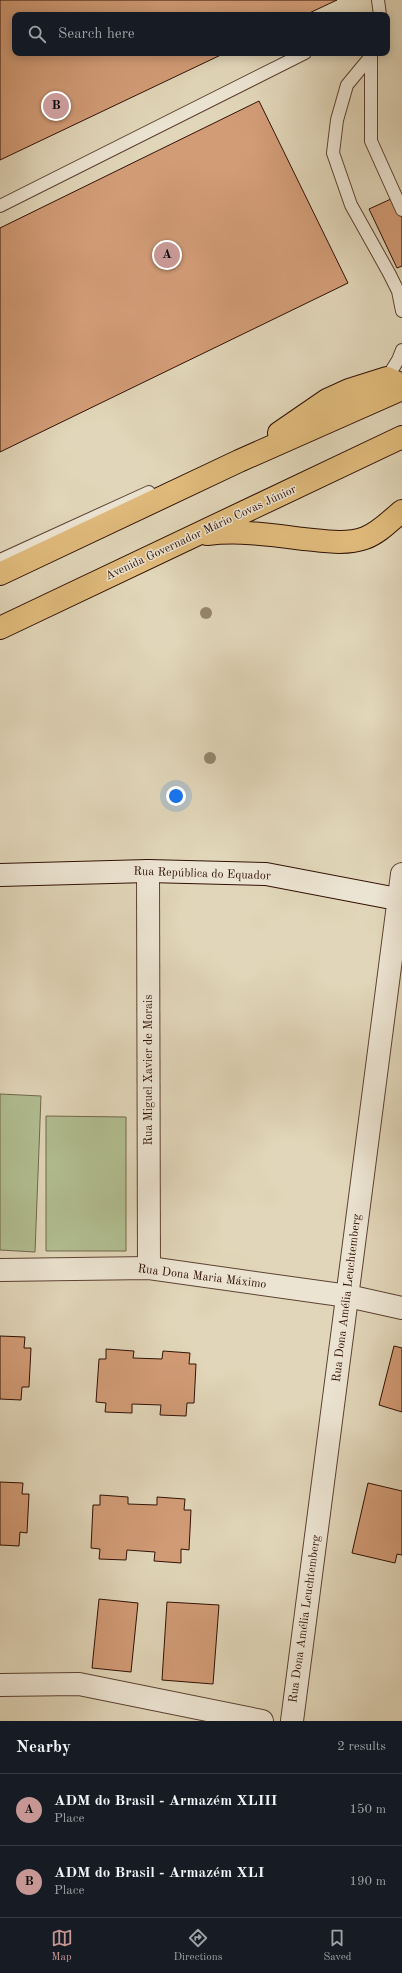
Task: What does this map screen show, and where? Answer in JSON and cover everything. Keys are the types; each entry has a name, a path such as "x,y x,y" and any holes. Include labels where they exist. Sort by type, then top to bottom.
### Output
{"main road":[{"path":"239,461 327,400 349,390 397,384"},
{"path":"0,574 239,461 397,384"},
{"name":"Avenida Governador Mário Covas Júnior","path":"0,628 402,437"},
{"path":"194,536 225,532 344,542 366,538 386,525 402,511"}],"street":[{"name":"Rua República do Equador","path":"0,875 148,871 266,874 400,899"},
{"name":"Rua Miguel Xavier de Morais","path":"148,871 150,1268"},
{"name":"Rua Dona Amélia Leuchtemberg","path":"292,1721 400,899 402,874"},
{"name":"Rua Dona Maria Máximo","path":"0,1270 150,1268 348,1296 402,1308"},
{"path":"0,1685 79,1684 262,1721"}],"lane":[{"path":"378,0 380,12"},
{"path":"0,206 298,56"},
{"path":"369,56 347,85 337,120 333,153 351,205 398,291 402,311"},
{"path":"371,56 371,141 402,210"},
{"path":"397,384 398,360 402,350"},
{"path":"0,560 274,437"}],"green space":[{"path":"0,1094 41,1096 35,1252 0,1250"},
{"path":"46,1116 126,1117 126,1251 46,1251"}],"building":[{"path":"0,0 337,0 311,12 12,12 12,56 219,56 0,160"},
{"path":"259,101 348,283 0,452 0,228"},
{"path":"402,194 402,266 397,268 369,209"},
{"path":"0,1336 25,1337 24,1348 31,1348 29,1387 22,1387 21,1400 0,1399"},
{"path":"394,1346 402,1348 402,1412 379,1405"},
{"path":"106,1349 134,1351 133,1358 162,1359 163,1351 190,1353 189,1364 196,1364 194,1403 187,1403 186,1416 160,1415 161,1405 132,1404 132,1413 105,1412 106,1403 96,1402 99,1359 106,1359"},
{"path":"0,1482 23,1483 22,1494 29,1494 27,1533 20,1532 19,1546 0,1545"},
{"path":"368,1483 402,1491 402,1555 397,1554 395,1563 352,1553"},
{"path":"100,1495 128,1497 128,1504 157,1505 157,1497 185,1499 184,1510 191,1510 189,1550 181,1549 181,1563 154,1561 155,1552 127,1550 126,1560 99,1559 100,1549 91,1548 93,1505 100,1505"},
{"path":"99,1599 138,1603 131,1672 92,1668"},
{"path":"167,1602 219,1605 213,1684 162,1680"}],"place":[{"name":"ADM do Brasil - Armazém XLI","path":"56,106"},
{"name":"ADM do Brasil - Armazém XLIII","path":"167,255"}]}
